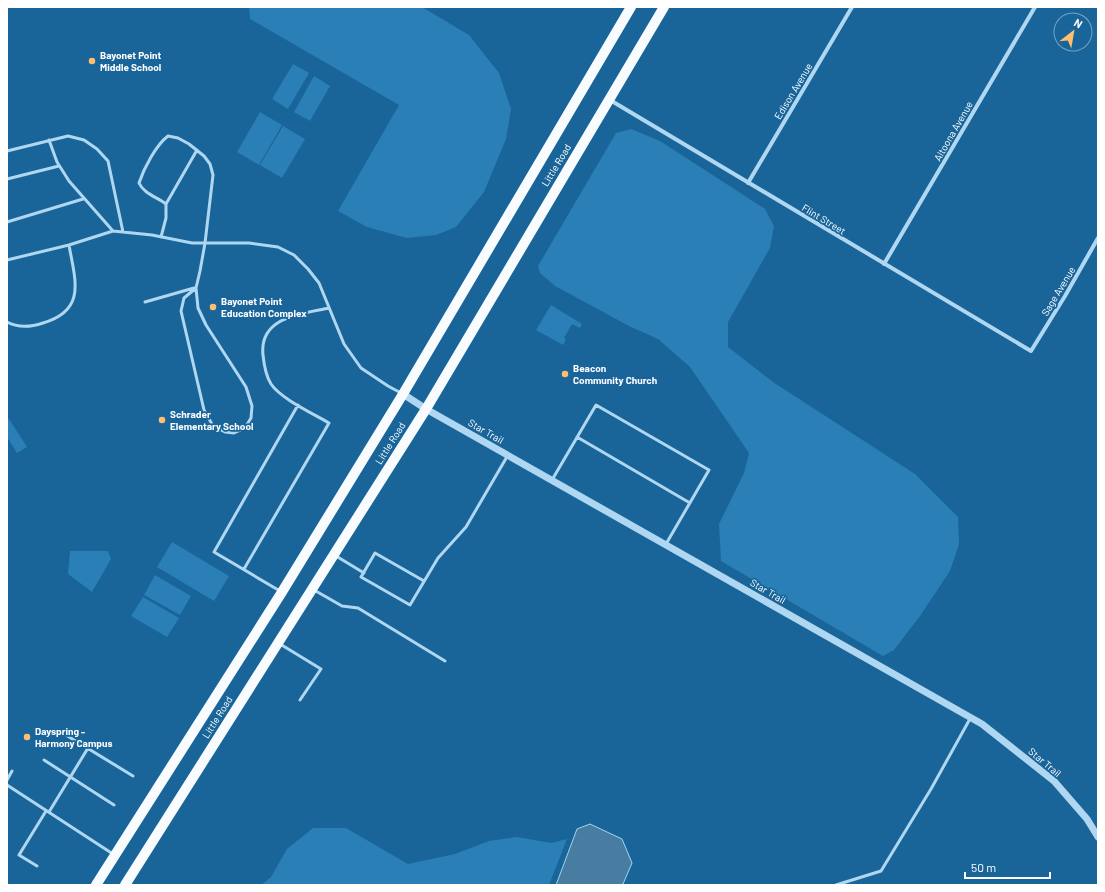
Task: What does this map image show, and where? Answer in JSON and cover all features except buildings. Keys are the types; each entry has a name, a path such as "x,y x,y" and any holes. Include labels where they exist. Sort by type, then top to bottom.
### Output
{"main road":[{"name":"Little Road","path":"96,885 282,592 403,394 631,7"},
{"name":"Little Road","path":"125,885 426,408 664,7"}],"street":[{"name":"Edison Avenue","path":"748,182 852,7"},
{"name":"Altoona Avenue","path":"884,264 1035,7"},
{"name":"Flint Street","path":"609,100 1031,351"},
{"name":"Sage Avenue","path":"1031,351 1098,238"},
{"name":"Star Trail","path":"403,394 982,724 1054,781 1087,819 1098,837"}],"lane":[{"path":"7,151 68,136 84,140 97,149 108,161 123,232"},
{"path":"166,204 142,188 140,182 142,174 162,140 168,136 178,138 189,144 204,156 210,164 213,175 205,243 196,288 198,308 206,325 246,387 252,406 251,418 245,428 234,433 225,432 214,426 204,410 181,311 184,298 196,288"},
{"path":"49,140 59,166 83,199 113,231"},
{"path":"161,237 166,218 166,204 197,150"},
{"path":"7,179 59,166"},
{"path":"7,222 83,199"},
{"path":"7,260 69,245 113,231 161,237 192,243 249,243 278,247 294,255 319,283 344,344 361,368 403,394"},
{"path":"7,322 21,326 35,326 52,321 66,312 71,306 75,297 75,283 69,245"},
{"path":"145,302 196,288"},
{"path":"244,569 329,423 283,396 271,384 264,366 262,350 266,335 278,322 292,316 329,308"},
{"path":"282,592 214,552 298,405"},
{"path":"552,480 596,405 709,470 666,544"},
{"path":"577,437 690,503"},
{"path":"424,581 376,553 361,577 410,605 438,558 466,528 508,455"},
{"path":"334,554 364,573"},
{"path":"312,589 342,606 358,608 445,661"},
{"path":"278,643 321,669 300,700"},
{"path":"836,885 881,871 931,789 971,717"},
{"path":"61,732 133,776"},
{"path":"37,866 19,855 88,748"},
{"path":"44,760 114,804"},
{"path":"7,780 12,771"},
{"path":"7,785 115,855"}],"shaded area":[{"path":"249,7 422,7 469,35 499,73 511,109 506,139 484,192 456,227 436,235 407,238 367,227 338,211 399,105 250,19"},
{"path":"293,64 309,73 288,109 272,99"},
{"path":"314,76 330,86 310,121 294,112"},
{"path":"260,112 282,125 259,165 237,152"},
{"path":"283,126 305,139 282,178 260,165"},
{"path":"631,129 660,141 765,209 774,226 770,248 728,322 728,347 773,382 915,474 958,517 959,544 950,571 920,616 894,650 883,656 721,561 719,524 744,473 749,453 690,367 658,339 629,326 555,286 540,273 538,266 616,133"},
{"path":"551,305 582,324 580,328 572,324 564,338 566,339 563,345 536,330"},
{"path":"7,416 27,447 17,453 7,437"},
{"path":"172,542 229,576 214,601 157,567"},
{"path":"70,551 108,551 111,559 92,592 68,574"},
{"path":"155,575 191,596 180,615 144,595"},
{"path":"143,597 179,618 167,637 131,616"},
{"path":"590,824 622,839 632,863 623,884 556,885 577,829"},
{"path":"313,828 346,828 408,864 455,854 489,841 517,837 551,843 567,839 549,885 261,885 271,877 287,849"}],"place":[{"name":"Bayonet Point Middle School","path":"92,61"},
{"name":"Bayonet Point Education Complex","path":"213,307"},
{"name":"Beacon Community Church","path":"565,374"},
{"name":"Schrader Elementary School","path":"162,420"},
{"name":"Dayspring - Harmony Campus","path":"27,737"}]}
